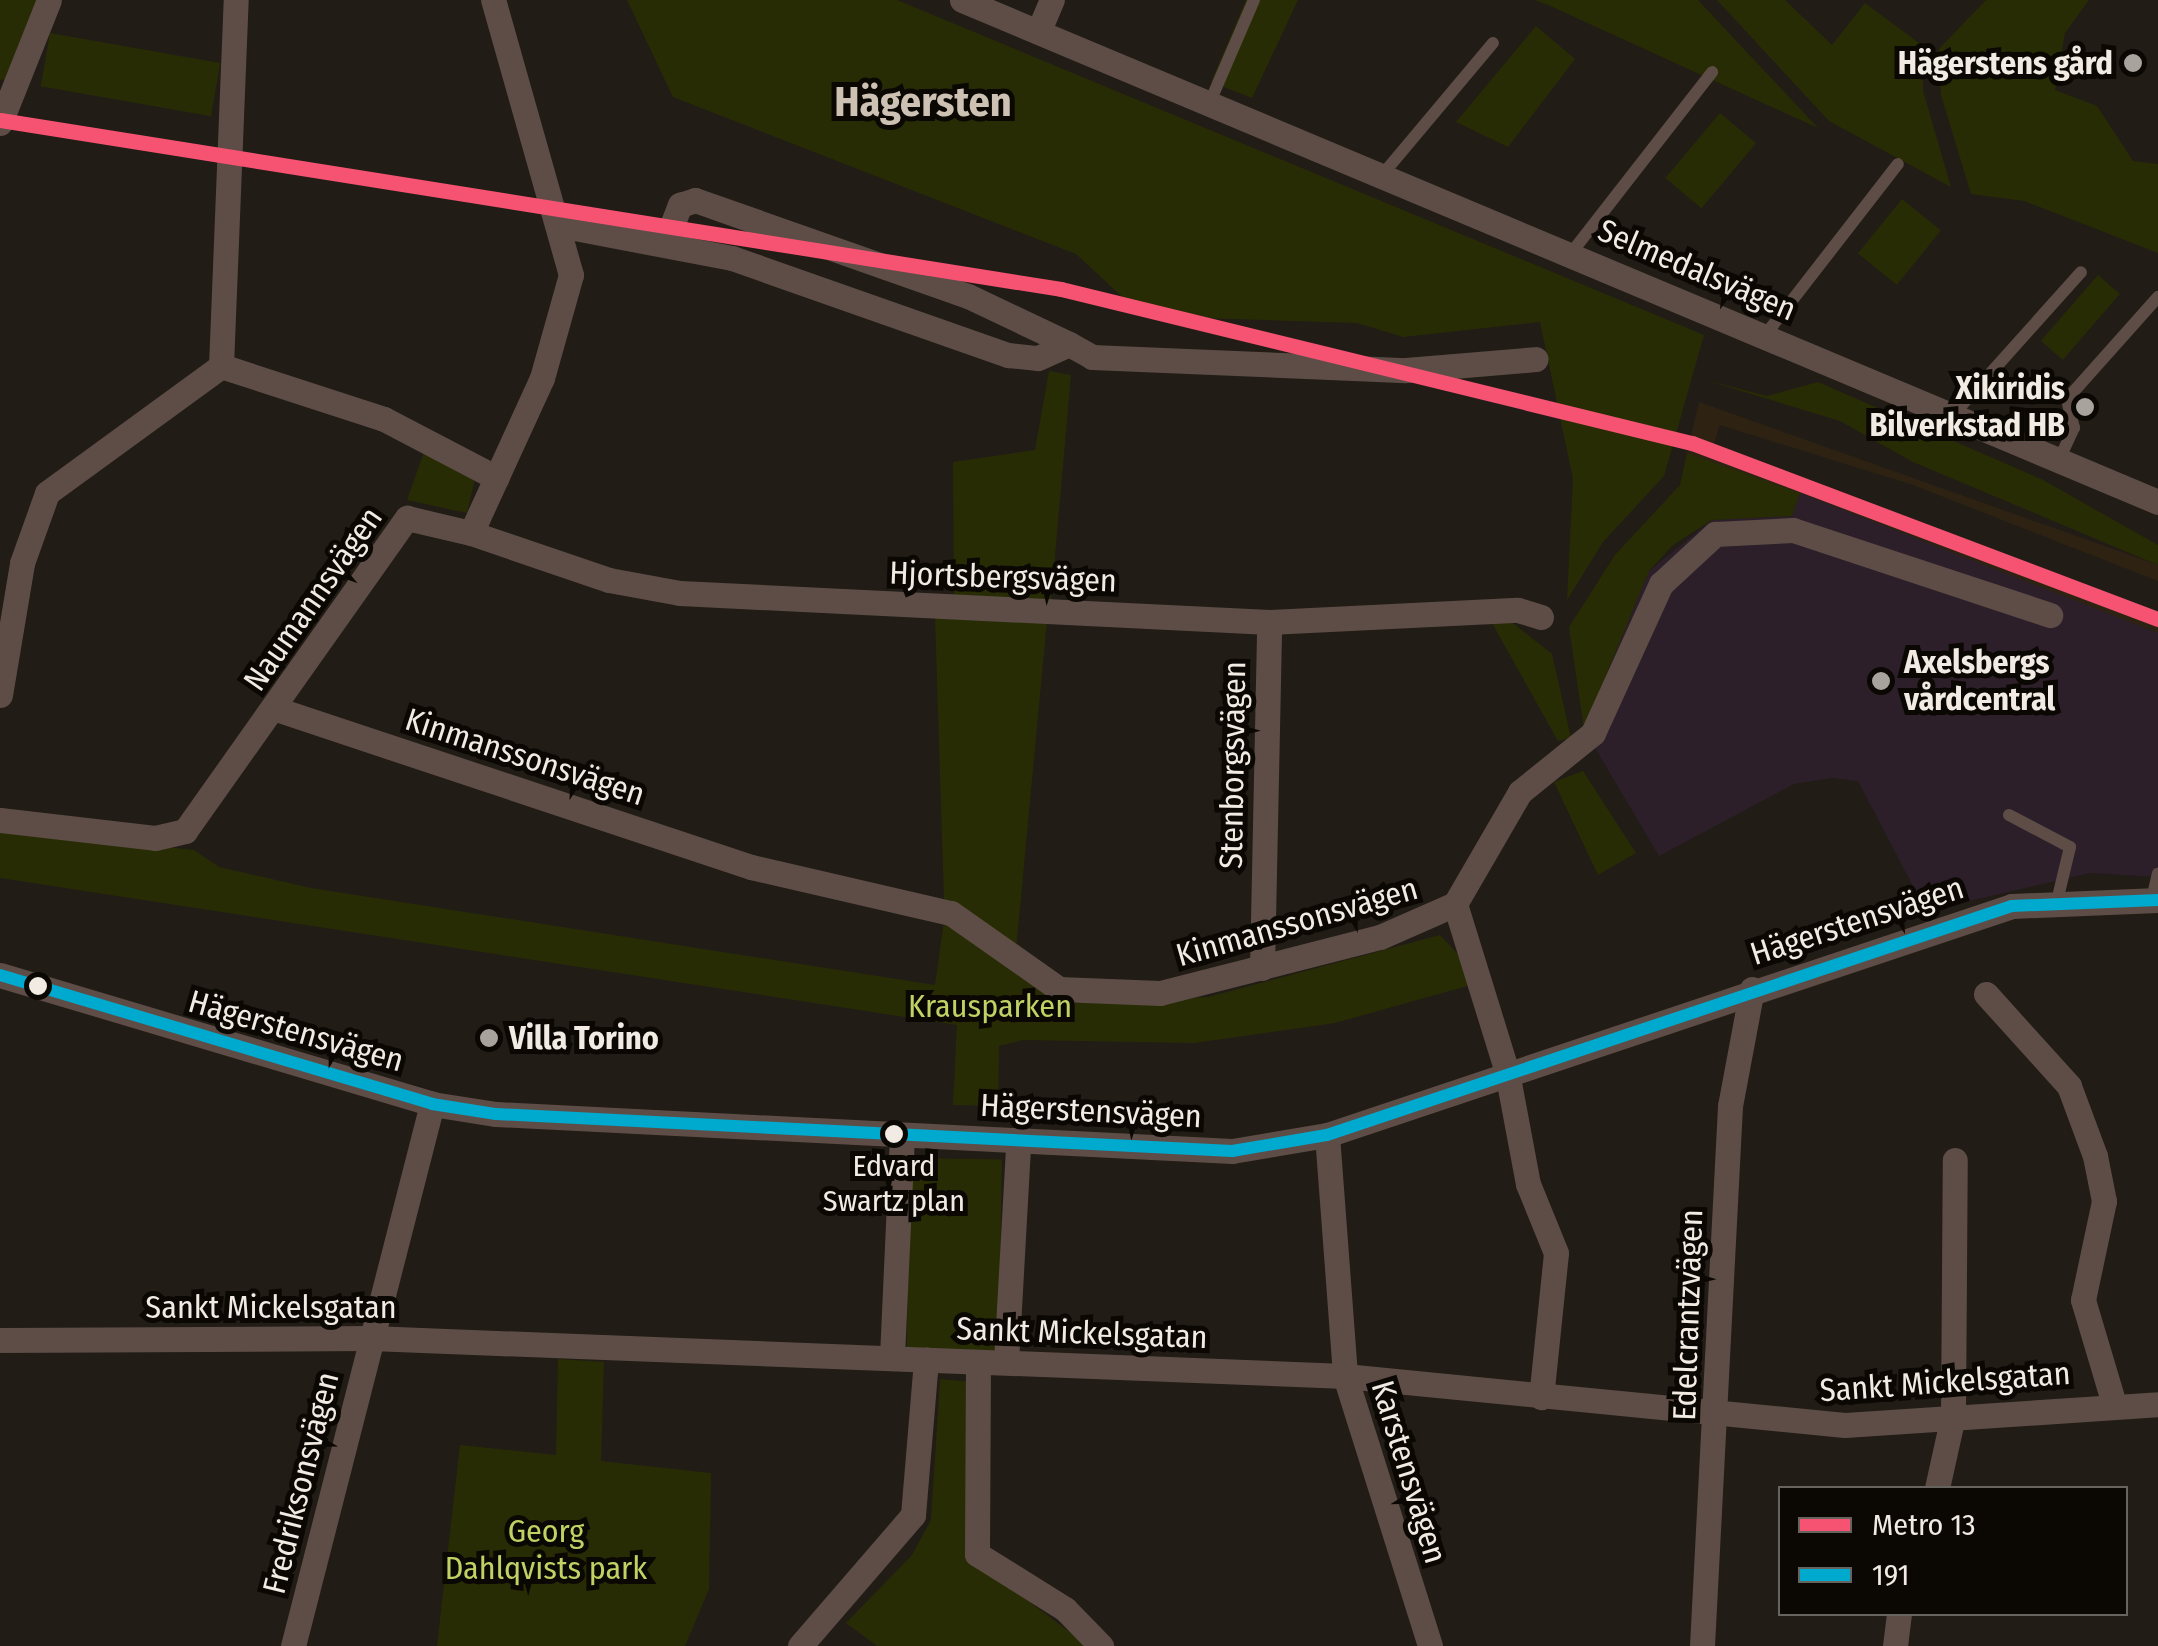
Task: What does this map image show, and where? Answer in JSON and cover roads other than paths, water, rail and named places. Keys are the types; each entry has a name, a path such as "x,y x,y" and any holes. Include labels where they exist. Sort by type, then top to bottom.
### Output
{"street":[{"path":"0,122 49,0"},
{"path":"221,366 236,0"},
{"path":"471,533 559,331 572,274 564,226 493,0"},
{"name":"Selmedalsvägen","path":"962,0 1572,252 2158,502"},
{"path":"1039,30 1052,0"},
{"path":"666,240 680,205 694,200 968,296 1092,357 1406,370 1536,360"},
{"path":"564,226 666,240 984,350 1038,358 1069,344"},
{"path":"221,366 384,419 497,478"},
{"path":"0,695 11,560 54,484 221,366"},
{"name":"Naumannsvägen","path":"0,820 155,838 185,831 276,709 407,518 471,533"},
{"name":"Kinmanssonsvägen","path":"276,709 751,867 951,914 1059,989 1194,990 1380,938 1454,904 1520,792 1593,732 1661,584 1716,534 1794,530 2050,616"},
{"name":"Hjortsbergsvägen","path":"471,533 649,590 1269,622 1518,610 1541,617"},
{"name":"Stenborgsvägen","path":"1262,968 1269,622"},
{"name":"Hägerstensvägen","path":"0,975 432,1104 1018,1144 1232,1152 1328,1135 1752,989 2058,897 2156,891"},
{"path":"1454,904 1507,1072 1528,1184 1558,1267 1541,1397"},
{"name":"Edelcrantzvägen","path":"1702,1646 1717,1415 1730,1106 1752,989"},
{"path":"1986,994 2069,1086 2096,1156 2104,1201 2083,1300 2114,1404"},
{"name":"Fredriksonsvägen","path":"293,1646 432,1104"},
{"path":"892,1356 902,1135"},
{"name":"Karstensvägen","path":"1328,1135 1345,1376 1430,1646"},
{"path":"1006,1362 1018,1144"},
{"path":"1936,1486 1953,1416 1955,1160"},
{"name":"Sankt Mickelsgatan","path":"0,1340 371,1338 1345,1376 1846,1425 2158,1404"},
{"path":"800,1646 913,1515 926,1360"},
{"path":"978,1363 977,1554 1065,1608 1100,1646"},
{"path":"1895,1646 1899,1616"}],"lane":[{"path":"1210,102 1254,0"},
{"path":"1384,174 1493,44"},
{"path":"1572,252 1712,72"},
{"path":"1766,334 1898,164"},
{"path":"1952,416 2080,272"},
{"path":"2058,462 2074,428 2068,399 2158,297"},
{"path":"2009,815 2052,830 2070,848 2058,897"}],"metro line":[{"name":"13","path":"0,120 1061,289 1692,443 2158,619"}],"place":[{"name":"Hägerstens gård","path":"2133,63"},
{"name":"Xikiridis Bilverkstad HB","path":"2085,407"},
{"name":"Axelsbergs vårdcentral","path":"1881,681"},
{"name":"Villa Torino","path":"489,1038"},
{"name":"Edvard Swartz plan","path":"894,1134"}],"district":[{"name":"Hägersten","path":"923,102"}],"park label":[{"name":"Krausparken","path":"990,1006"},
{"name":"Georg Dahlqvists park","path":"546,1550"}]}
